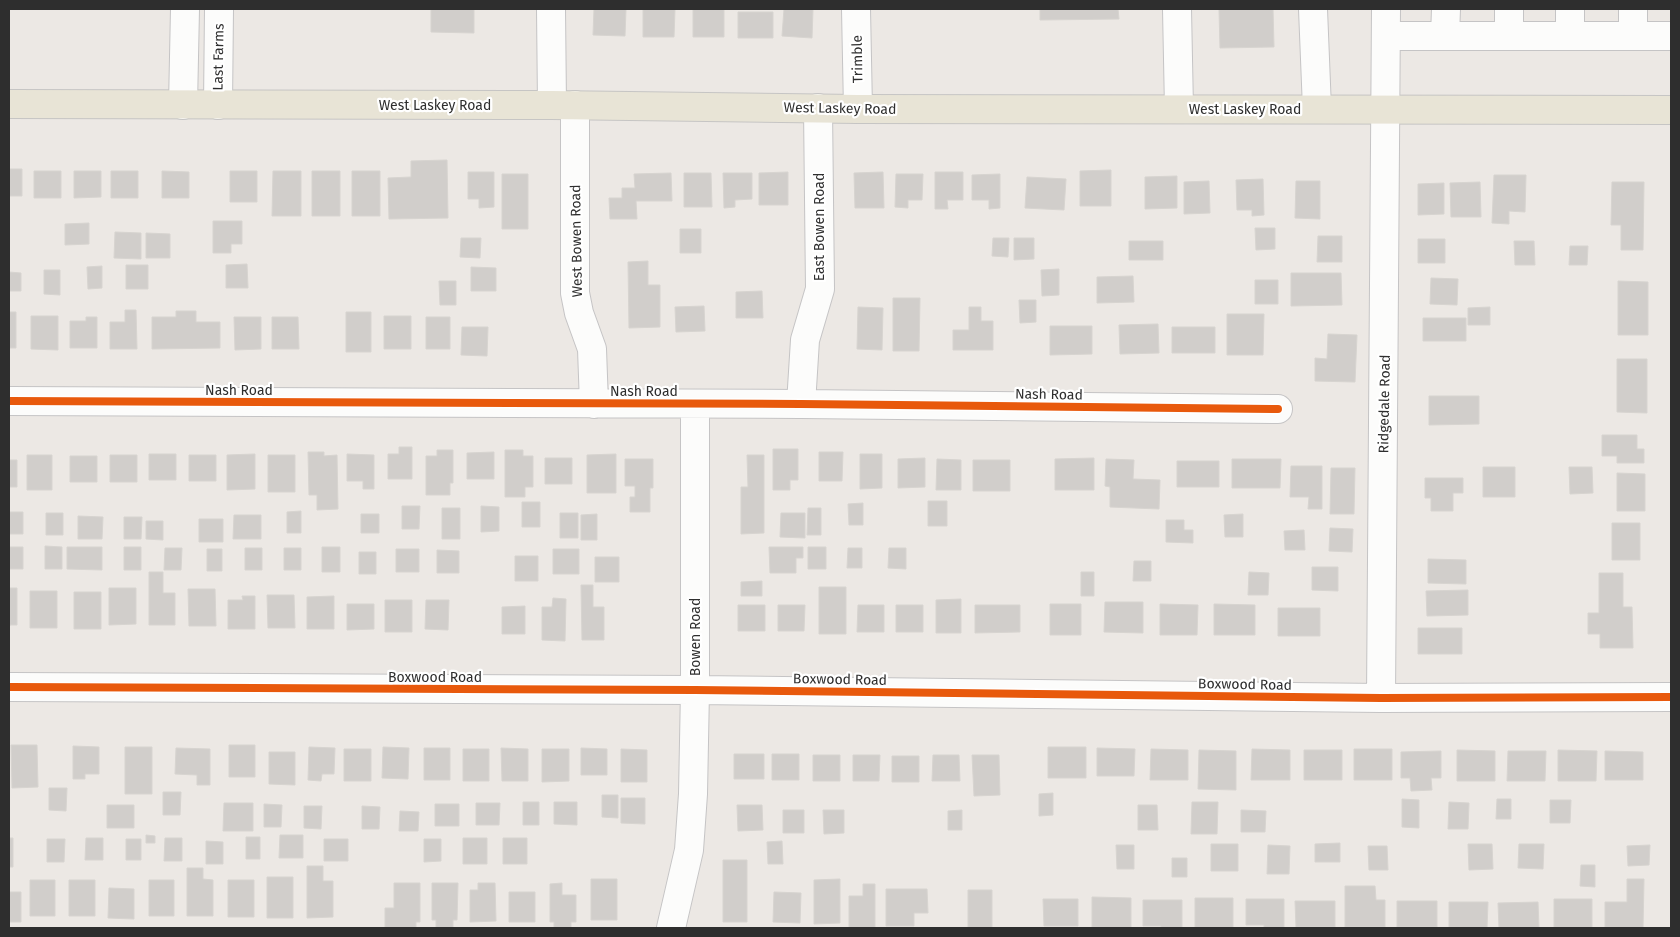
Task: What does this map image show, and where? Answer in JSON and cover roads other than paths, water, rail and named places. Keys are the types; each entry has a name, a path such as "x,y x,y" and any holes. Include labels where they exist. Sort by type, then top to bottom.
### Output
{"main road":[{"name":"West Laskey Road","path":"9,104 1671,110"}],"street":[{"path":"182,105 184,9"},
{"name":"Last Farms","path":"218,105 219,9"},
{"name":"West Bowen Road","path":"551,9 564,105 575,293 579,313 592,349 594,404"},
{"name":"Trimble","path":"856,9 858,108"},
{"path":"1177,9 1179,109"},
{"path":"1313,9 1317,109"},
{"name":"Ridgedale Road","path":"1381,698 1387,110 1386,9"},
{"path":"1445,36 1446,9"},
{"path":"1510,9 1510,36"},
{"path":"1570,9 1570,36"},
{"path":"1633,9 1633,36"},
{"path":"1386,36 1671,36"},
{"name":"East Bowen Road","path":"800,404 805,340 820,289 818,108"},
{"name":"Nash Road","path":"9,401 800,404 1278,409"},
{"name":"Bowen Road","path":"671,928 690,850 693,794 696,690 695,404"},
{"name":"Boxwood Road","path":"9,687 696,690 1381,698 1671,697"}]}
